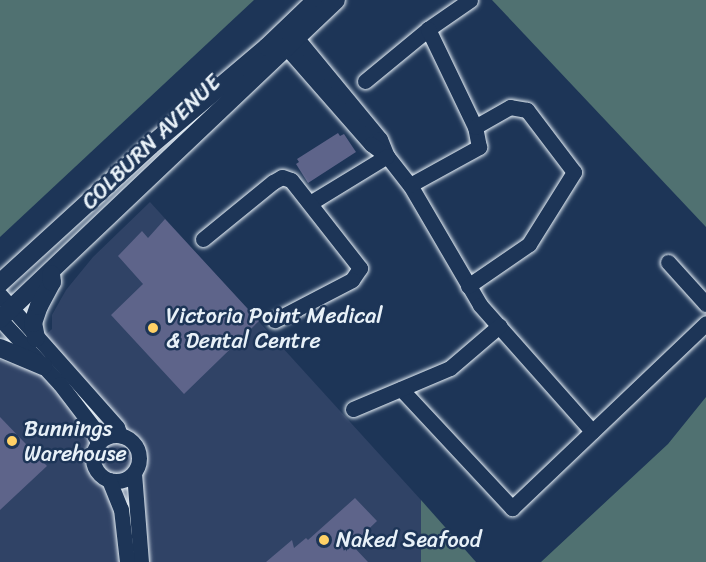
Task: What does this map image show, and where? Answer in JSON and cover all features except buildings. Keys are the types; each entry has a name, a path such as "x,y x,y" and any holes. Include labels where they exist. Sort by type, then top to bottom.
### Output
{"main road":[{"name":"COLBURN AVENUE","path":"3,311 51,272 286,37 316,0"},
{"name":"COLBURN AVENUE","path":"0,283 150,146 336,0"},
{"path":"36,338 33,323 52,282 51,272"},
{"path":"0,348 43,366"}],"street":[{"path":"365,81 428,28 470,0"},
{"path":"410,185 479,147 475,127 428,28"},
{"path":"286,37 365,129 381,139 387,156 410,185 480,305 592,431"},
{"path":"468,286 529,244 574,172 527,110 510,107 475,127"},
{"path":"310,203 387,156"},
{"path":"203,238 282,177 291,180 360,268 352,280 275,320"},
{"path":"668,262 706,304"},
{"path":"3,311 36,338 117,427 120,435"},
{"path":"3,311 43,366 86,417 93,427 98,444"},
{"path":"401,389 512,508 706,323"},
{"path":"353,409 450,368 499,326"},
{"path":"109,480 122,480 134,473 138,467 138,453 131,441 120,435 108,437 98,444 93,456 95,468 109,480 121,509 127,562"},
{"path":"134,473 141,562"}],"shaded area":[{"path":"150,202 421,500 421,562 0,562 0,360 12,365 52,329 52,315 66,290 93,257"}],"green space":[{"path":"0,0 254,0 0,237"},
{"path":"492,0 706,0 706,227"},
{"path":"706,397 706,562 541,562 668,444"},
{"path":"421,500 476,562 421,562"}],"place":[{"name":"Victoria Point Medical & Dental Centre","path":"153,328"},
{"name":"Bunnings Warehouse","path":"12,441"},
{"name":"Naked Seafood","path":"324,540"}]}
